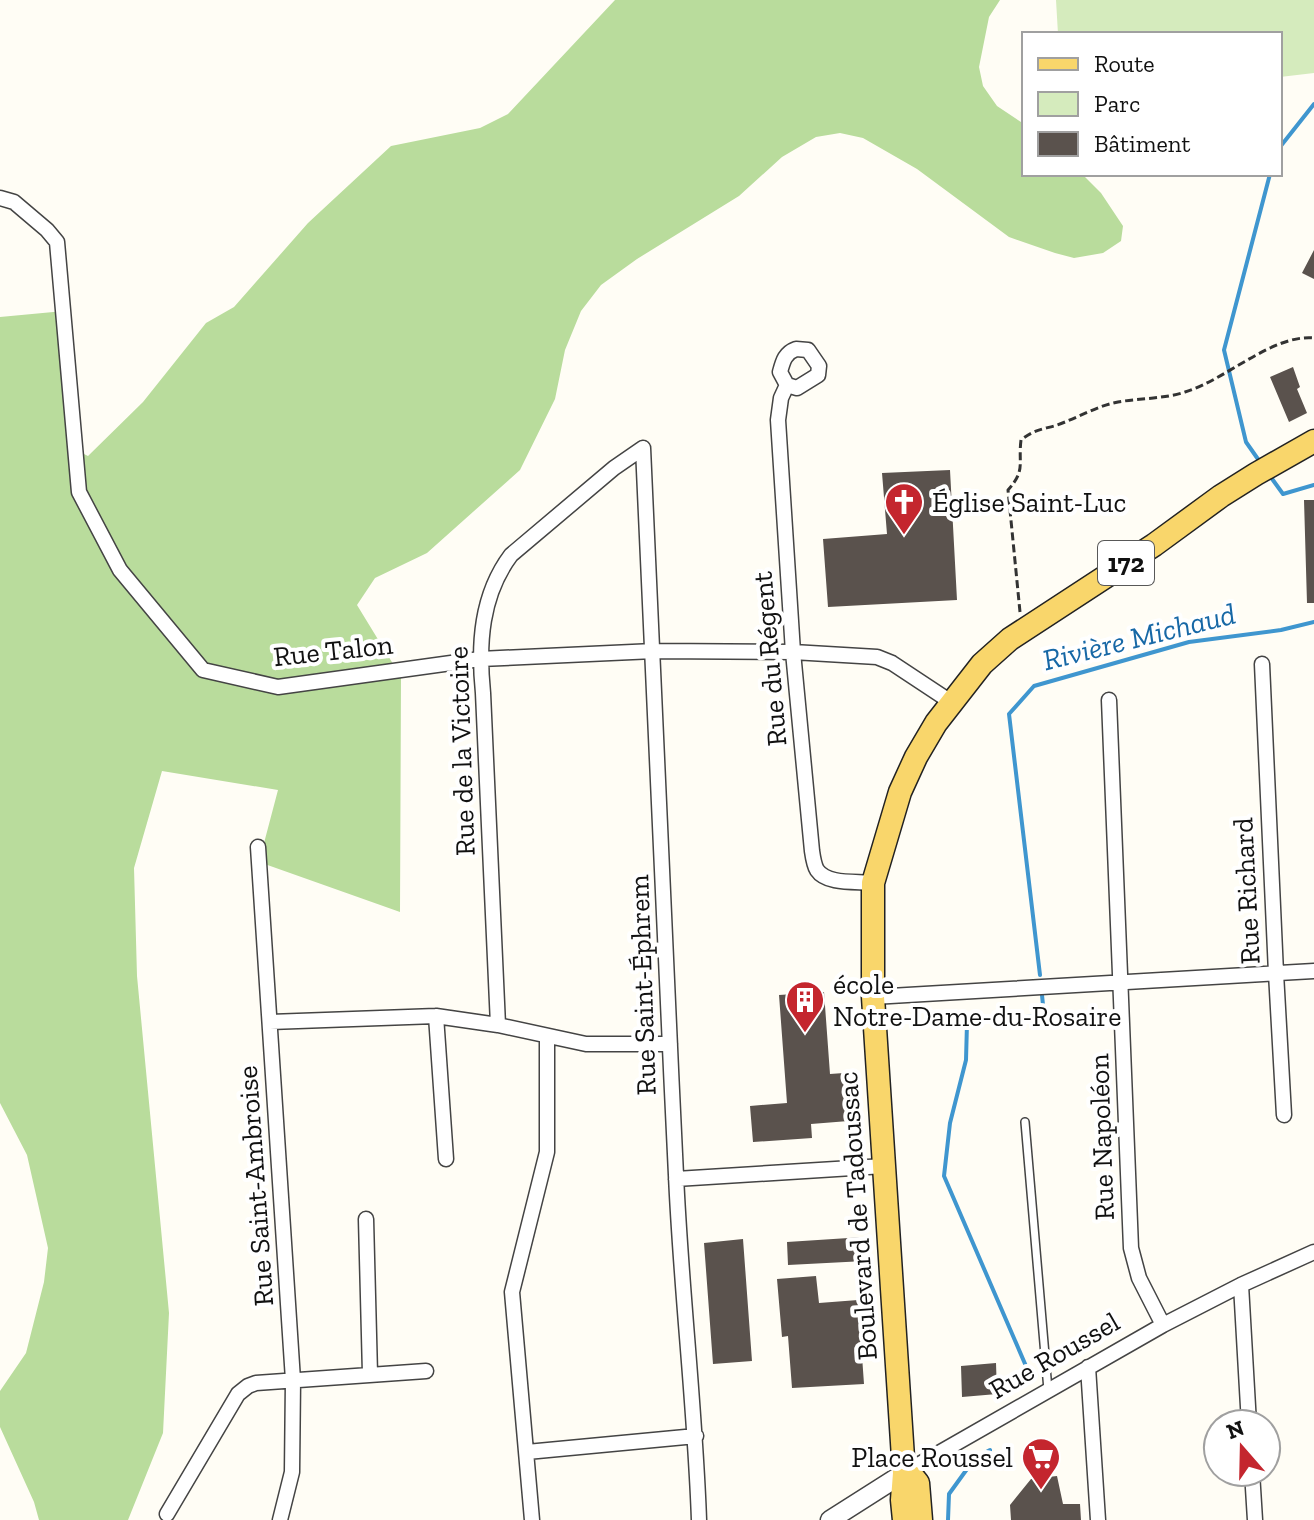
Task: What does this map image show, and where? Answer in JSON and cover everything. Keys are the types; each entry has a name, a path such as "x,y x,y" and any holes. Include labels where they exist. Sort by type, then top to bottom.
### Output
{"main road":[{"name":"Boulevard de Tadoussac","path":"904,1520 904,1473 873,997 873,883 900,792 936,723 982,664 1022,631 1154,545 1221,496 1314,441"},
{"name":"Boulevard de Tadoussac","path":"904,1473 918,1483 921,1520"}],"street":[{"name":"Rue Talon","path":"0,198 14,202 57,242 79,492 120,570 203,670 278,687 480,659 654,651 793,652 877,657 892,663 951,702"},
{"name":"Rue du Régent","path":"787,385 781,398 778,420 793,652 812,851 815,867 827,878 873,883"},
{"name":"Rue de la Victoire","path":"498,1025 480,659 485,613 499,571 505,563 614,468 643,448"},
{"name":"Rue Saint-Éphrem","path":"643,448 676,1179 696,1436 699,1520"},
{"name":"Rue Richard","path":"1262,664 1284,1115"},
{"name":"Rue Napoléon","path":"1109,700 1131,1248 1139,1278 1163,1325"},
{"name":"Rue Saint-Ambroise","path":"258,847 293,1380 292,1472 280,1520"},
{"path":"873,997 1314,971"},
{"path":"270,1022 436,1016 498,1025 586,1044 670,1044"},
{"path":"436,1016 446,1159"},
{"path":"532,1520 512,1292 547,1152 547,1037"},
{"path":"676,1179 884,1166"},
{"path":"366,1219 370,1374"},
{"name":"Rue Roussel","path":"832,1519 904,1473 1163,1325 1314,1252"},
{"path":"1241,1285 1248,1408"},
{"path":"1088,1367 1098,1520"},
{"path":"167,1514 238,1394 248,1386 426,1371"},
{"path":"527,1452 696,1436"},
{"path":"1253,1488 1255,1520"}],"lane":[{"path":"1025,1122 1048,1390"}],"path":[{"path":"1022,631 1008,490 1018,479 1021,469 1021,440 1033,430 1054,426 1114,403 1185,392 1229,372 1278,344 1292,339 1314,338"}],"green space":[{"path":"615,0 1000,0 989,17 979,67 983,86 997,106 1022,123 1022,176 1084,176 1101,193 1123,226 1121,241 1103,253 1074,258 1055,253 1009,237 917,169 863,138 840,133 816,137 782,157 739,196 601,285 581,311 565,350 555,399 520,470 427,553 375,578 357,605 401,677 400,912 259,862 278,790 162,771 134,868 137,976 169,1313 163,1433 128,1520 39,1520 0,1427 0,1391 26,1353 44,1282 48,1248 27,1155 0,1103 0,317 64,311 82,453 88,456 143,402 206,323 234,307 308,223 391,146 480,128 508,114"},
{"path":"1056,0 1314,0 1314,73 1282,77 1282,32 1058,32"}],"building":[{"path":"1314,250 1314,279 1302,273"},
{"path":"1293,367 1300,387 1297,389 1307,413 1289,422 1270,377"},
{"name":"Église Saint-Luc","path":"950,470 957,600 828,607 823,539 887,534 882,473"},
{"path":"1304,500 1314,500 1314,603 1307,603"},
{"name":"école Notre-Dame-du-Rosaire","path":"824,992 830,1074 858,1072 861,1120 811,1124 812,1138 753,1142 750,1106 787,1103 779,995"},
{"path":"864,1237 865,1261 788,1265 787,1242"},
{"path":"743,1239 752,1361 713,1364 704,1243"},
{"path":"816,1276 819,1303 858,1300 864,1384 792,1388 788,1336 782,1337 777,1279"},
{"path":"996,1363 997,1394 962,1397 961,1366"},
{"name":"Place Roussel","path":"1057,1476 1063,1504 1080,1504 1081,1520 1011,1520 1010,1505 1031,1479"}],"waterway":[{"name":"Rivière Michaud","path":"1282,144 1314,104"},
{"name":"Rivière Michaud","path":"1260,462 1246,442 1224,350 1269,176"},
{"name":"Rivière Michaud","path":"1270,476 1283,494 1314,485"},
{"name":"Rivière Michaud","path":"1040,975 1009,714 1034,686 1189,642 1281,630 1314,622"},
{"name":"Rivière Michaud","path":"1032,1380 944,1176 950,1123 966,1060 967,1023 1044,1015 1042,995"},
{"name":"Rivière Michaud","path":"948,1520 949,1494 975,1458 990,1450"}],"place":[{"name":"Église Saint-Luc","path":"904,536"},
{"name":"école Notre-Dame-du-Rosaire","path":"805,1034"},
{"name":"Place Roussel","path":"1041,1491"}]}
